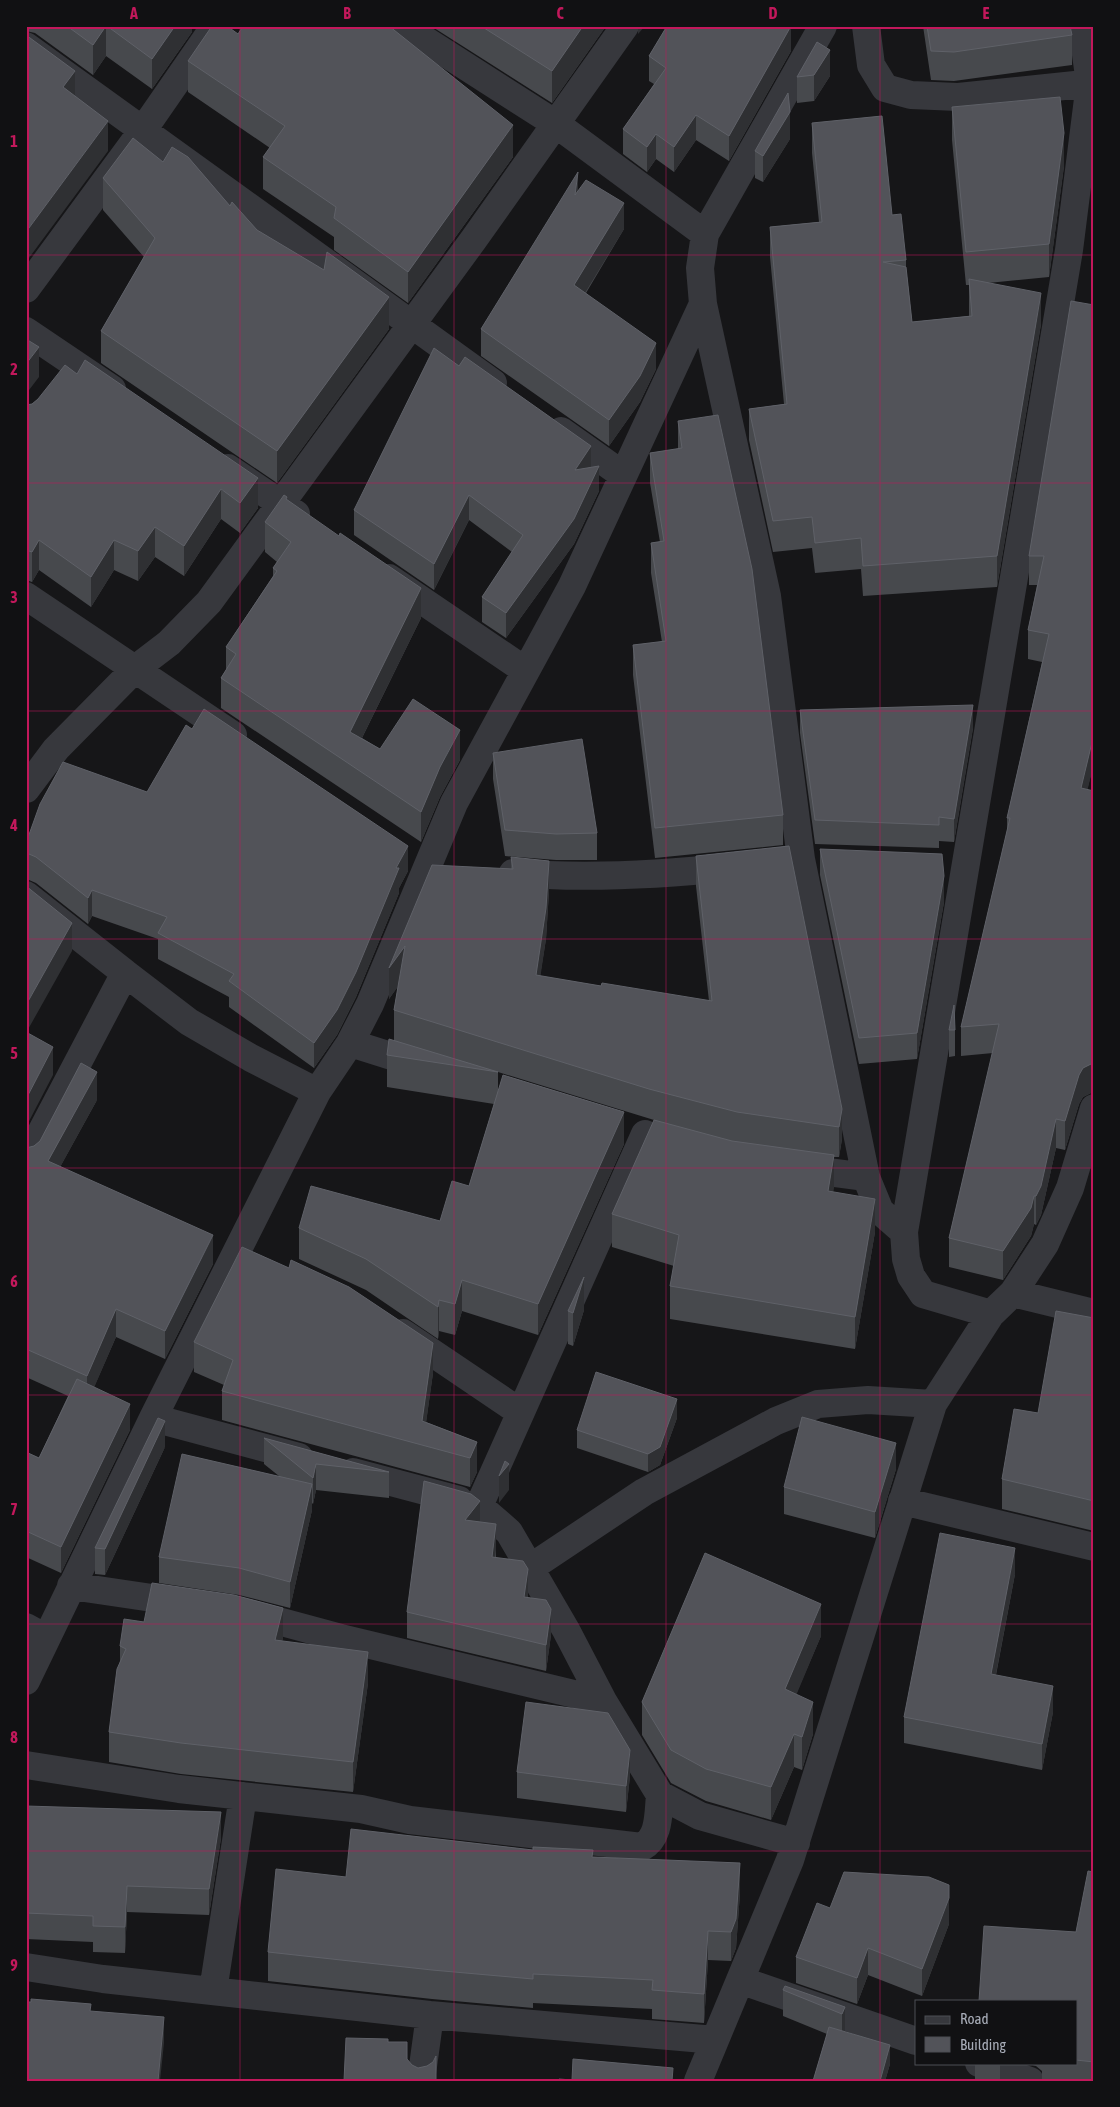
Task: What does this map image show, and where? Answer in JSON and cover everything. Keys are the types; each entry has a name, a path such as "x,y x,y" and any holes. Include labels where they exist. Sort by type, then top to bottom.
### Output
{"street":[{"path":"26,289 143,130 215,26"},
{"path":"403,26 556,124 706,234"},
{"path":"26,789 56,749 135,669 169,643 209,602 411,325 625,26"},
{"path":"823,26 706,234 700,268 703,304 767,596 781,861 866,1177 880,1211 904,1232"},
{"path":"866,26 871,66 885,88 911,95 958,97 1092,83"},
{"path":"991,1314 923,1294 912,1276 906,1258 904,1232 1069,250 1092,83 1082,26"},
{"path":"26,46 517,400"},
{"path":"26,1681 36,1632 71,1586 317,1092 350,1043 370,1004 454,802 572,586 703,304"},
{"path":"26,331 135,405"},
{"path":"54,383 71,361"},
{"path":"541,417 623,475"},
{"path":"208,454 314,526"},
{"path":"371,565 526,671"},
{"path":"26,596 257,751"},
{"path":"403,849 427,866 456,868"},
{"path":"486,871 555,876 662,874 781,861 830,860"},
{"path":"936,864 965,865"},
{"path":"26,895 189,1022 251,1058 317,1092"},
{"path":"26,1161 125,973"},
{"path":"350,1043 445,1072"},
{"path":"706,2079 715,2040 796,1843 934,1404 991,1314 1013,1293 1045,1244 1070,1188 1094,1108"},
{"path":"479,1506 520,1412 636,1131 672,1141"},
{"path":"770,1164 866,1177"},
{"path":"238,1248 263,1260"},
{"path":"1013,1293 1094,1313"},
{"path":"382,1319 520,1412"},
{"path":"530,1568 644,1492 776,1421 818,1404 868,1400 934,1404"},
{"path":"153,1418 479,1506 509,1532 603,1701 660,1795 700,1816 796,1843"},
{"path":"902,1501 1094,1548"},
{"path":"71,1586 217,1607 603,1701"},
{"path":"26,1765 179,1789 361,1809 410,1820 642,1847 650,1843 656,1832 660,1795"},
{"path":"213,1991 243,1796"},
{"path":"26,1967 103,1979 430,2015 715,2040"},
{"path":"740,1980 915,2041"},
{"path":"422,2081 430,2015"},
{"path":"982,2064 1030,2081"}],"building":[{"path":"67,26 106,26 93,45"},
{"path":"107,26 175,26 152,59"},
{"path":"212,26 227,26 238,34 243,26 389,26 513,125 408,272 334,218 336,207 263,157 285,126 188,61"},
{"path":"481,26 583,26 552,71"},
{"path":"667,26 791,26 729,136 696,115 674,147 656,134 647,147 623,129 666,68 649,56"},
{"path":"927,26 1070,26 1072,35 954,52 931,51"},
{"path":"26,35 75,71 63,87 108,121 26,232"},
{"path":"817,42 830,50 814,75 797,77"},
{"path":"788,93 790,112 763,156 755,151"},
{"path":"1060,97 1064,133 1049,244 966,252 952,107"},
{"path":"882,116 892,215 901,214 906,260 883,262 906,267 912,322 972,316 969,279 1041,293 997,556 863,566 861,538 815,543 812,517 773,521 749,409 787,404 770,227 822,222 812,123"},
{"path":"133,138 163,162 172,147 188,157 230,206 232,202 257,230 324,270 327,252 389,297 277,451 101,331 155,238 103,178"},
{"path":"578,172 575,195 586,180 624,203 574,285 656,343 640,376 609,420 481,329"},
{"path":"1071,301 1094,305 1094,734 1081,788 1094,791 1094,1064 1083,1068 1079,1075 1065,1121 1056,1119 1041,1186 1036,1196 1034,1196 1031,1208 1003,1251 949,1238 999,1024 961,1027 1010,818 1007,818 1049,634 1028,630 1044,556 1029,556"},
{"path":"26,339 39,347 26,364"},
{"path":"434,348 459,366 465,357 591,446 575,470 599,466 574,519 506,613 482,597 523,535 469,495 434,564 354,510"},
{"path":"85,360 258,478 240,503 221,489 184,546 155,527 138,551 114,540 91,577 39,540 32,552 26,550 26,405 32,404 38,399 65,365 77,374"},
{"path":"718,415 752,569 783,815 655,828 633,645 666,641 651,543 664,541 650,453 682,448 678,421"},
{"path":"284,495 287,497 286,499 339,536 340,533 421,588 350,732 380,749 413,699 460,730 440,767 421,812 221,678 236,654 226,647 277,571 273,568 291,542 265,522"},
{"path":"973,705 954,819 939,817 939,825 815,820 800,710"},
{"path":"204,709 408,846 396,868 399,868 356,972 337,1010 314,1043 229,981 234,974 158,933 167,917 92,890 88,898 36,857 26,854 26,843 40,804 63,762 147,792 186,725 192,729"},
{"path":"582,739 597,833 556,834 505,830 493,753"},
{"path":"789,846 842,1109 839,1127 737,1112 649,1089 394,1010 405,946 389,968 432,865 513,869 511,857 549,861 546,908 536,975 601,986 602,983 712,1001 696,856"},
{"path":"820,849 942,854 944,876 917,1033 859,1038"},
{"path":"26,886 72,923 26,1005"},
{"path":"954,1005 955,1030 949,1030"},
{"path":"26,1032 53,1047 26,1099"},
{"path":"389,1039 498,1072 387,1055"},
{"path":"81,1063 97,1072 48,1161 213,1235 165,1331 116,1309 87,1376 26,1349 26,1148 34,1146 40,1141"},
{"path":"503,1075 624,1112 538,1304 462,1280 455,1304 439,1300 438,1307 366,1259 299,1228 311,1186 440,1221 452,1181 469,1186"},
{"path":"654,1120 732,1141 834,1155 828,1191 875,1199 855,1317 670,1286 679,1235 612,1214"},
{"path":"242,1247 289,1268 291,1260 349,1287 433,1343 422,1421 477,1442 470,1458 222,1391 233,1360 194,1342"},
{"path":"584,1277 573,1313 568,1311"},
{"path":"1056,1311 1094,1318 1094,1501 1002,1479 1014,1409 1038,1413"},
{"path":"596,1372 677,1399 660,1447 648,1454 577,1430"},
{"path":"77,1379 130,1404 61,1547 26,1531 26,1452 39,1458"},
{"path":"802,1417 896,1443 875,1512 784,1487"},
{"path":"158,1418 165,1421 105,1549 95,1548"},
{"path":"264,1438 389,1472 316,1464 313,1478"},
{"path":"182,1454 312,1484 290,1582 239,1568 159,1557"},
{"path":"505,1461 509,1464 499,1476"},
{"path":"424,1481 471,1494 480,1501 465,1520 496,1524 492,1557 523,1561 528,1569 524,1597 546,1600 551,1609 546,1645 407,1612"},
{"path":"940,1533 1015,1548 991,1674 1053,1686 1042,1744 904,1717"},
{"path":"705,1553 821,1604 785,1689 813,1702 802,1737 794,1734 771,1787 706,1769 671,1750 642,1702"},
{"path":"152,1583 234,1595 283,1608 275,1640 368,1652 353,1762 181,1743 109,1732 117,1669 126,1649 120,1646 124,1619 144,1622"},
{"path":"526,1702 608,1713 630,1750 626,1786 517,1772"},
{"path":"26,1806 221,1812 209,1889 127,1886 125,1927 93,1926 93,1916 26,1913"},
{"path":"351,1829 533,1850 533,1847 593,1850 592,1857 740,1863 736,1919 731,1932 708,1931 704,1994 652,1990 653,1980 533,1974 533,1979 268,1952 276,1869 346,1877"},
{"path":"1088,1871 1094,1872 1094,2062 1078,2060 1078,2000 979,2000 984,1926 1076,1932"},
{"path":"844,1872 929,1877 949,1885 949,1898 922,1969 868,1948 857,1978 796,1957 817,1903 830,1908"},
{"path":"785,1986 845,2007 842,2014 783,1990"},
{"path":"31,1999 91,2004 90,2011 164,2017 158,2081 26,2081 26,2002 31,2002"},
{"path":"829,2027 890,2045 880,2081 813,2081"},
{"path":"346,2038 388,2039 388,2042 407,2042 407,2059 418,2068 433,2062 436,2056 436,2081 344,2081"},
{"path":"573,2059 673,2068 672,2081 559,2081 559,2079 572,2080"}]}
